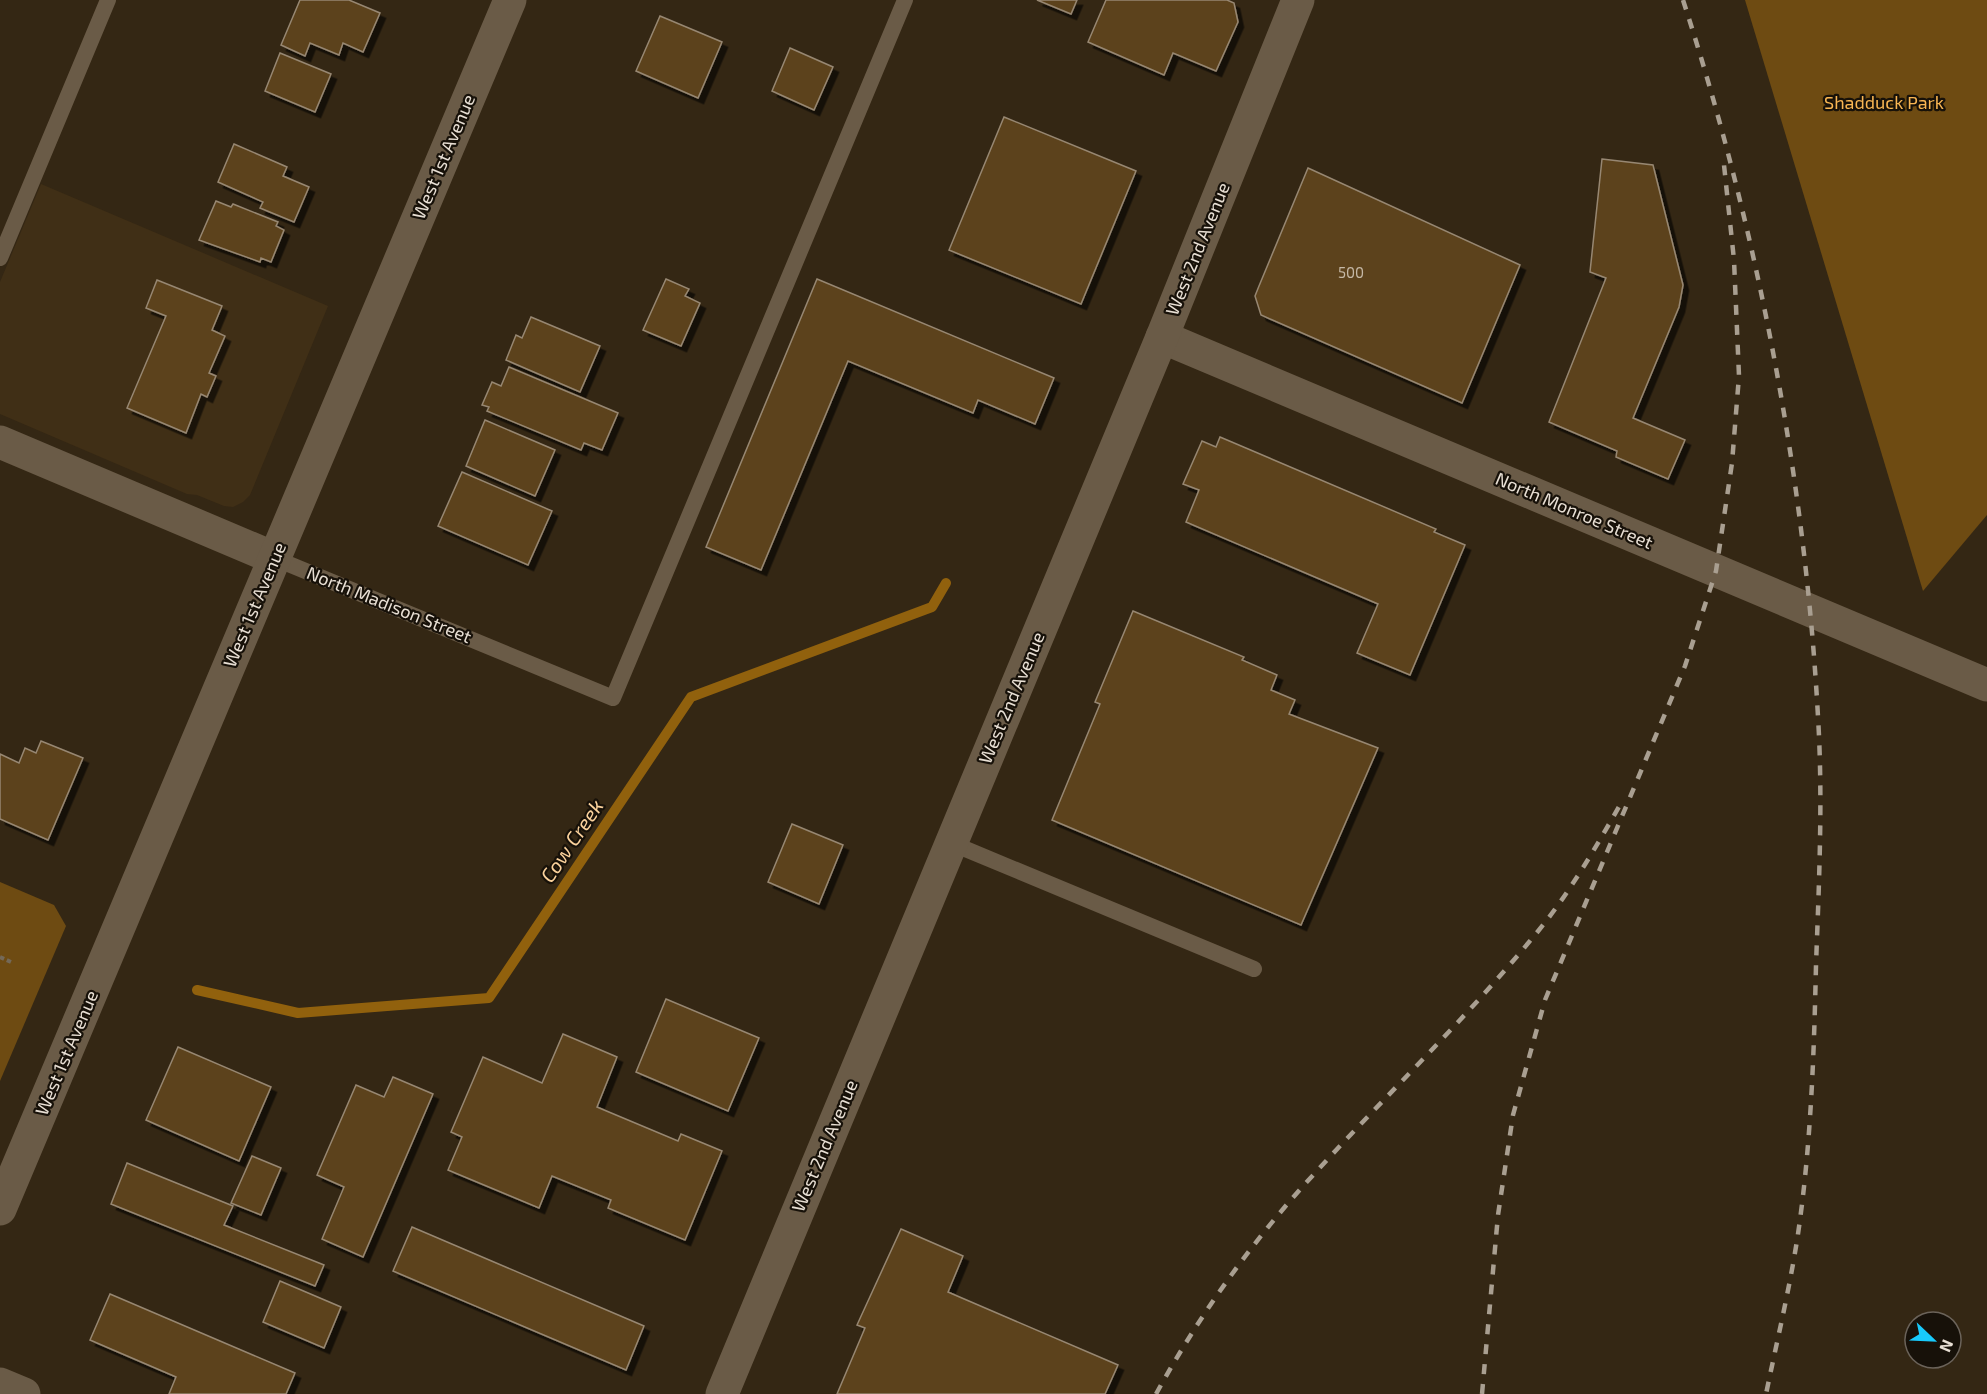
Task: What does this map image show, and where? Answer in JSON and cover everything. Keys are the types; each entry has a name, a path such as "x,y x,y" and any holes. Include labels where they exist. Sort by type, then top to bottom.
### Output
{"street":[{"name":"West 1st Avenue","path":"0,1209 510,0"},
{"name":"West 2nd Avenue","path":"722,1394 1162,337 1298,0"},
{"name":"North Monroe Street","path":"1162,337 1987,685"},
{"name":"North Madison Street","path":"0,442 274,558"},
{"path":"0,1384 24,1394"}],"lane":[{"path":"0,258 108,0"},
{"name":"North Madison Street","path":"274,558 613,698 905,0"},
{"path":"951,843 1254,969"}],"path":[{"path":"0,957 11,962"}],"shaded area":[{"path":"41,184 328,306 250,495 243,502 233,507 224,506 197,495 187,494 0,414 0,282"}],"green space":[{"name":"Shadduck Park","path":"1745,0 1987,0 1987,515 1923,591"},
{"path":"0,882 54,905 66,926 0,1081"}],"building":[{"path":"300,0 349,0 380,13 363,52 343,43 339,55 310,43 305,56 281,45"},
{"path":"1037,0 1077,0 1071,14"},
{"path":"1106,0 1227,0 1234,3 1238,22 1216,71 1173,53 1164,75 1088,42"},
{"path":"660,16 722,42 698,98 636,71"},
{"path":"790,48 833,67 814,110 772,91"},
{"path":"280,53 331,74 315,112 265,91"},
{"path":"1004,117 1136,171 1081,304 949,250"},
{"path":"234,144 287,167 283,176 309,187 294,222 260,208 263,202 218,182"},
{"path":"1602,159 1653,165 1683,285 1679,307 1633,418 1685,440 1668,479 1616,457 1617,451 1549,422 1606,278 1590,272"},
{"path":"1308,168 1520,265 1462,403 1261,315 1255,296"},
{"path":"216,201 231,207 233,204 278,222 276,226 284,230 271,262 261,258 260,262 199,240"},
{"path":"666,279 689,289 685,296 700,303 681,346 643,330"},
{"path":"817,279 1054,378 1035,424 978,400 973,413 848,361 761,570 706,547"},
{"path":"157,280 222,306 212,330 225,336 209,373 216,376 207,397 201,394 186,433 127,408 166,316 146,308"},
{"path":"531,317 600,346 580,392 506,360 516,335 522,338"},
{"path":"509,367 618,413 602,450 584,443 581,450 487,411 489,407 482,405 492,382 501,386"},
{"path":"485,420 555,450 535,496 466,466"},
{"path":"1220,437 1436,529 1434,532 1465,545 1410,675 1357,653 1378,604 1186,522 1199,490 1183,484 1202,441 1216,447"},
{"path":"462,472 552,511 528,565 438,526"},
{"path":"1133,611 1244,657 1242,660 1277,675 1271,690 1295,700 1289,714 1378,748 1301,925 1052,820 1100,704 1095,702"},
{"path":"41,741 83,758 48,840 0,819 0,754 19,763 25,748 36,753"},
{"path":"792,824 843,845 819,904 768,882"},
{"path":"666,999 759,1038 728,1111 636,1072"},
{"path":"563,1034 617,1057 597,1107 678,1141 681,1134 722,1151 685,1240 608,1208 611,1200 552,1176 539,1208 448,1170 462,1137 451,1132 483,1057 542,1083"},
{"path":"178,1047 271,1087 239,1161 146,1120"},
{"path":"393,1077 433,1094 363,1257 322,1239 344,1187 317,1175 356,1085 384,1097"},
{"path":"252,1156 281,1168 261,1215 231,1203"},
{"path":"127,1163 233,1206 224,1225 324,1265 315,1286 111,1204"},
{"path":"412,1227 644,1326 626,1370 393,1271"},
{"path":"901,1229 963,1256 948,1292 1118,1365 1105,1394 837,1394 865,1328 857,1325"},
{"path":"280,1281 341,1307 324,1348 263,1322"},
{"path":"110,1294 295,1373 286,1394 169,1394 176,1377 90,1340"}],"waterway":[{"name":"Cow Creek","path":"197,990 298,1013 489,998 691,697 932,607 946,583"}],"railway":[{"path":"1683,0 1710,86 1733,174 1755,264 1773,354 1802,536 1812,627 1818,717 1820,841 1809,1133 1795,1254 1766,1394"},
{"path":"1482,1394 1498,1215 1513,1115 1545,1000 1685,666 1716,571 1732,463 1739,376 1734,260 1724,165"},
{"path":"1156,1394 1209,1307 1249,1251 1292,1198 1457,1023 1539,930 1572,885 1620,805"}]}
